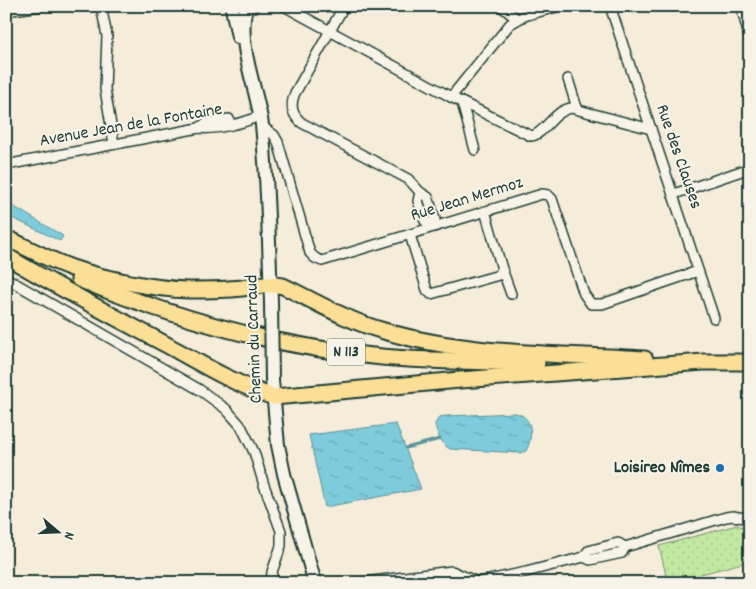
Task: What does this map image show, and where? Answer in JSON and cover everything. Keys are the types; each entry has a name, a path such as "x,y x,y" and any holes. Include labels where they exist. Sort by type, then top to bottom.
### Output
{"main road":[{"path":"6,238 72,268 99,276 152,286 185,290 242,288 270,283 283,286 365,325 429,343 531,353 704,362"},
{"name":"N 113","path":"6,245 37,261 89,283 168,312 255,337 306,346 381,357 413,359 556,364 750,362"},
{"path":"6,256 57,286 199,362 257,391 274,397 460,380 704,362"},
{"name":"N 113","path":"730,361 750,358"}],"street":[{"path":"6,11 42,6"},
{"path":"101,6 107,36 106,89 114,144"},
{"path":"278,6 286,8 462,103 533,137 561,111 571,108 577,108 651,129"},
{"path":"344,6 292,100 293,113 302,123 404,176 428,197 435,219 432,226"},
{"path":"501,6 517,19"},
{"path":"452,97 506,29 517,19 560,6"},
{"name":"Rue des Clauses","path":"610,6 714,318"},
{"path":"741,6 750,40"},
{"name":"Chemin du Carraud","path":"231,7 240,13 249,8"},
{"name":"Chemin du Carraud","path":"231,7 238,38 255,90"},
{"name":"Chemin du Carraud","path":"249,8 243,30 261,120 267,197 272,380 278,444 284,474 315,583"},
{"path":"568,79 577,108"},
{"path":"462,103 475,150"},
{"name":"Avenue Jean de la Fontaine","path":"6,165 199,128 207,129 261,120"},
{"name":"Rue Jean Mermoz","path":"261,120 278,142 310,253 322,262 410,235 432,226 542,194 550,196 586,298 588,302 594,305 602,304 698,270"},
{"path":"674,194 750,168"},
{"path":"485,211 511,294"},
{"path":"410,235 427,290 431,294 499,275 502,269"},
{"path":"6,278 200,390 226,409 241,426 254,452 281,531 281,546 272,572 271,583"},
{"path":"358,583 452,571 476,582 526,572 584,556 588,551 618,543 625,547 726,517 733,516 750,519"}],"green space":[{"path":"737,525 750,532 750,561 668,583 659,546"},
{"path":"447,576 453,579 455,583 419,583 424,579"}],"water":[{"path":"6,202 63,236 60,241 6,215"},
{"path":"515,413 526,418 531,434 526,451 520,453 450,449 440,438 435,424 439,417"},
{"path":"396,424 421,489 325,507 309,435"}],"waterway":[{"path":"406,448 440,439"}],"place":[{"name":"Loisireo Nîmes","path":"720,468"}]}
